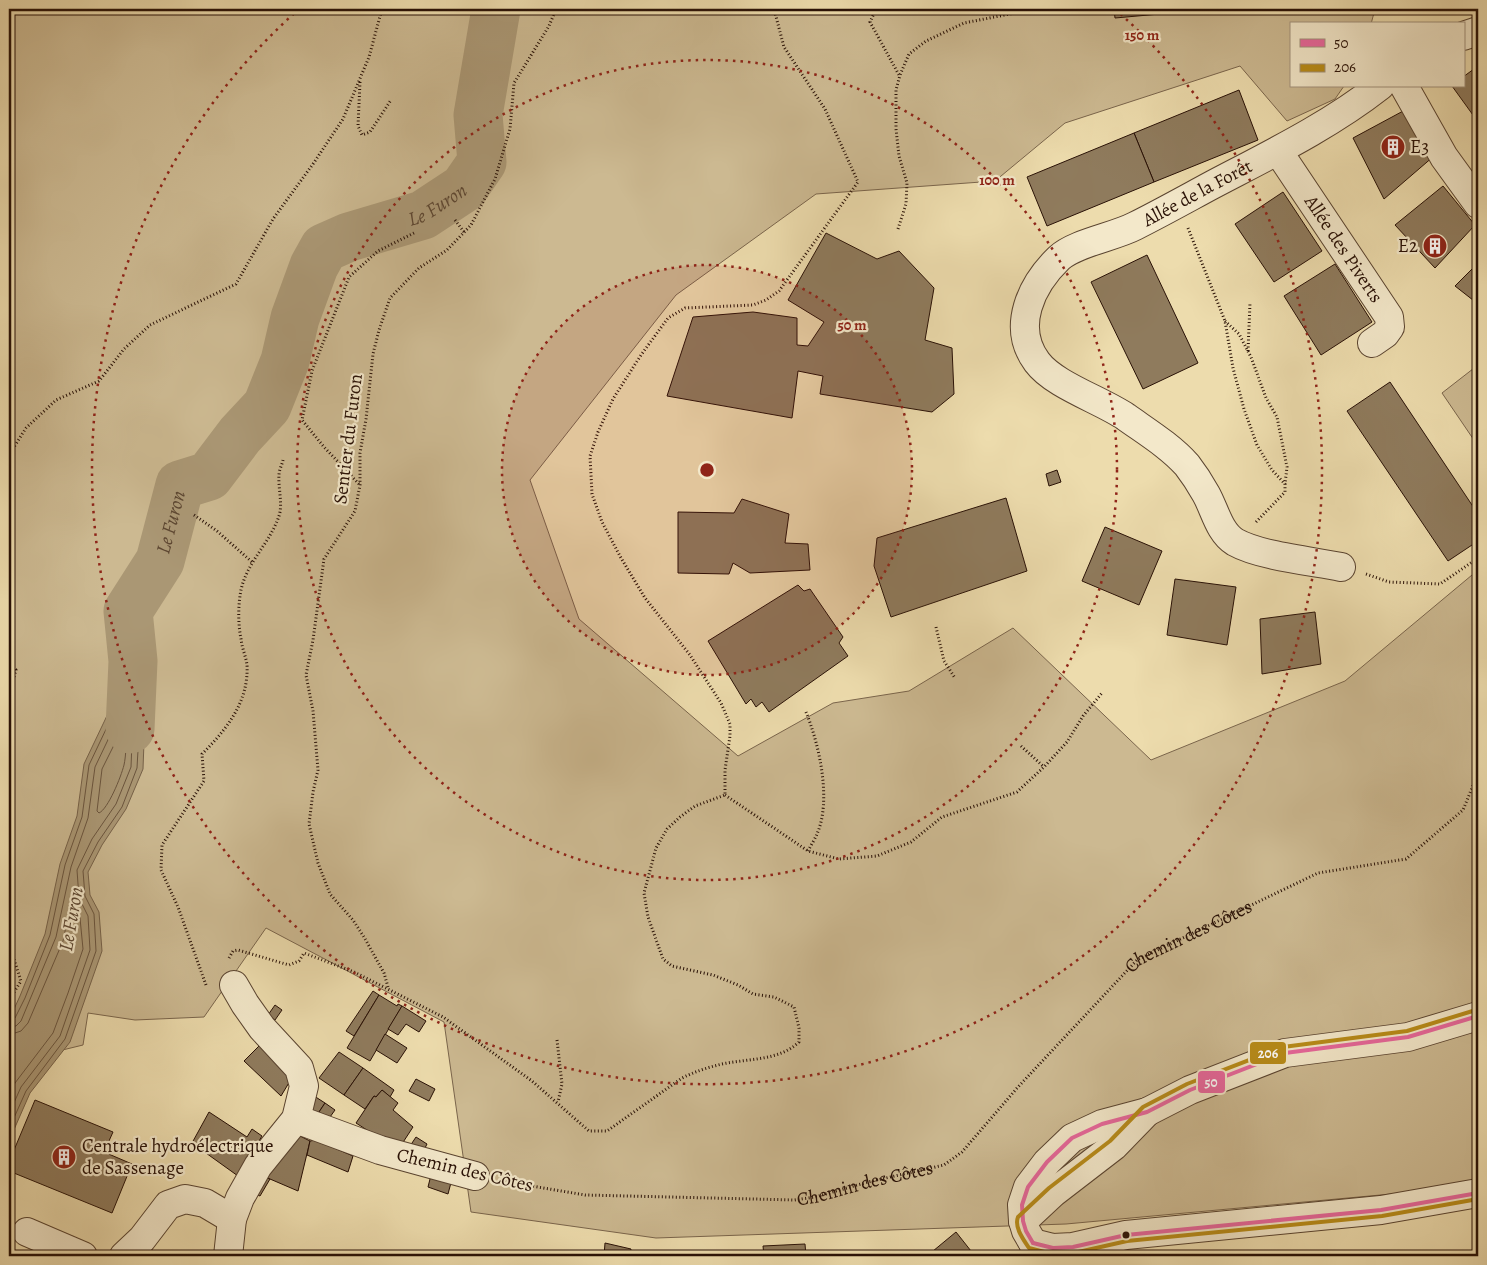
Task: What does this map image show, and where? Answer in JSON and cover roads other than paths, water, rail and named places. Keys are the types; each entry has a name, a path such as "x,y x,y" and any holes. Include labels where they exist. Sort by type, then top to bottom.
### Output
{"street":[{"path":"1464,36 1478,31"},
{"name":"Allée de la Forêt","path":"1341,566 1254,550 1235,542 1226,535 1206,495 1188,466 1163,443 1116,410 1068,386 1038,364 1026,340 1024,322 1027,306 1045,274 1061,256 1080,246 1123,232 1278,151 1336,117 1377,88"},
{"path":"1405,88 1444,157 1478,204"},
{"name":"Allée des Piverts","path":"1278,151 1389,318 1390,327 1385,334 1372,343"},
{"path":"228,1256 232,1219 240,1198 258,1166 296,1119 304,1086 300,1068 262,1028 244,1004 234,985"},
{"path":"1478,1016 1408,1037 1285,1053 1190,1090 1147,1112 1114,1146 1059,1188 1026,1240 1053,1248 1073,1247 1126,1235 1380,1210 1478,1193"},
{"name":"Chemin des Côtes","path":"296,1119 380,1150 476,1176"},
{"path":"124,1256 142,1239 168,1205 185,1199 205,1203 232,1219"},
{"path":"27,1232 83,1256"}],"water":[{"path":"133,661 145,715 143,769 126,809 102,845 88,872 90,895 99,912 102,951 70,1042 30,1093 9,1141 9,1020 45,934 60,864 77,816 84,764"}],"waterway":[{"name":"Le Furon","path":"130,729 133,661 128,611 160,561 180,485 209,476 240,435 267,406 285,361 295,318 314,266 324,248 349,237 423,215 464,188 482,162 478,115 496,9"}],"place":[{"name":"E3","path":"1393,147"},
{"name":"E2","path":"1435,246"},
{"name":"Centrale hydroélectrique de Sassenage","path":"64,1157"}]}
